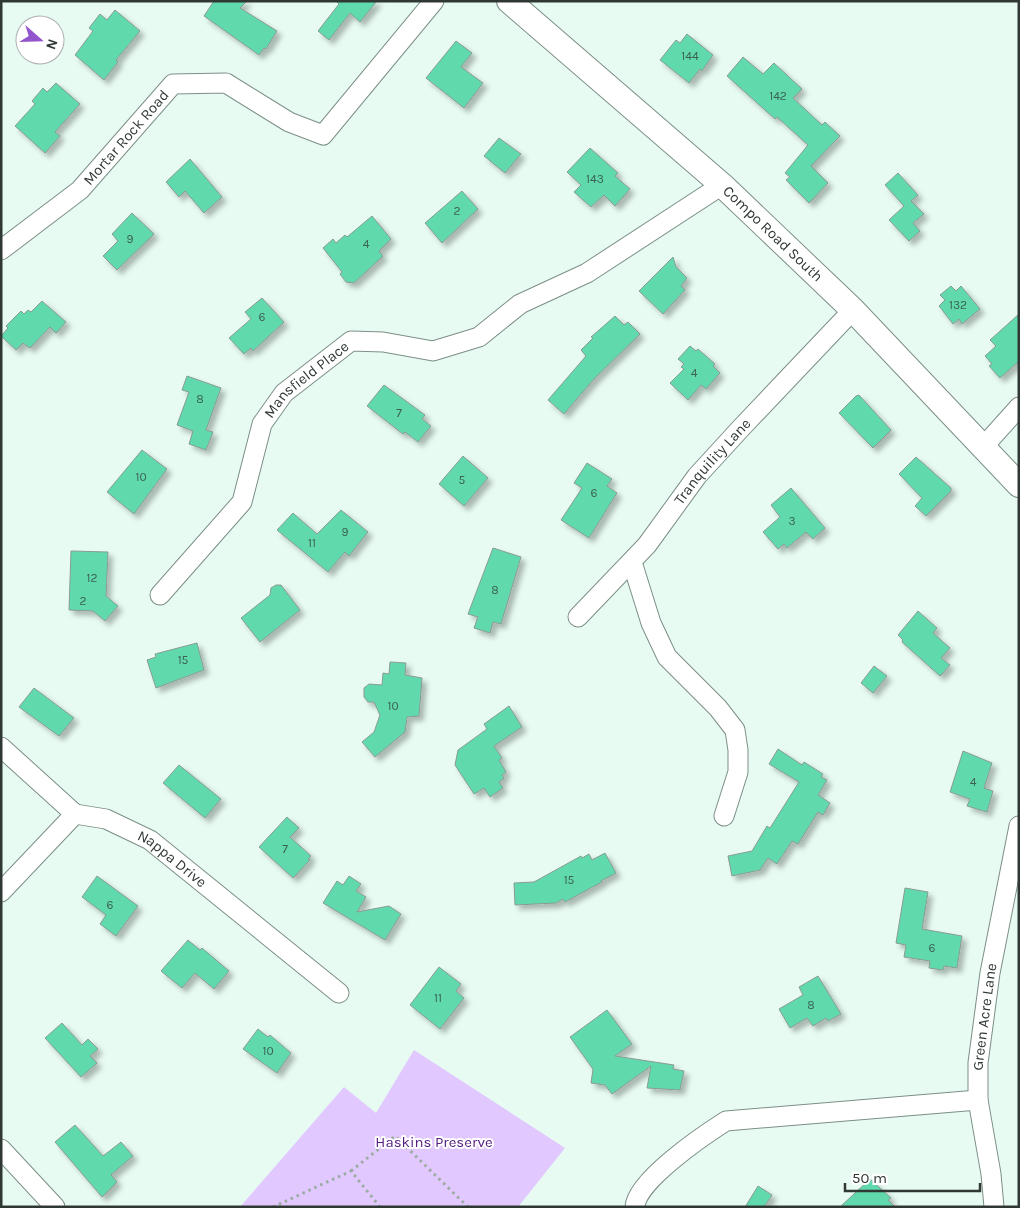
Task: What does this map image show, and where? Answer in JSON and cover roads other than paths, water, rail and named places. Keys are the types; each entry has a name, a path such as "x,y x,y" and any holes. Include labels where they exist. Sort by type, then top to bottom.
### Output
{"main road":[{"name":"Compo Road South","path":"509,1 722,185 853,310 1019,485"}],"street":[{"name":"Mortar Rock Road","path":"1,250 80,190 173,84 226,83 289,122 323,135 434,1"},
{"name":"Mansfield Place","path":"160,595 242,502 262,424 284,393 351,341 383,342 433,351 479,337 520,304 587,273 722,185"},
{"name":"Tranquility Lane","path":"578,617 648,545 674,505 704,469 853,310"},
{"path":"984,446 1019,407"},
{"path":"632,562 651,623 667,657 718,708 735,730 738,750 738,772 724,816"},
{"path":"1,747 75,814 1,892"},
{"name":"Nappa Drive","path":"75,814 106,819 150,840 339,993"},
{"name":"Green Acre Lane","path":"994,1207 991,1174 978,1100 978,1063 990,973 1019,826"},
{"path":"634,1207 643,1186 702,1136 726,1122 978,1100"},
{"path":"1,1150 55,1207"}],"park label":[{"name":"Haskins Preserve","path":"434,1142"}]}
